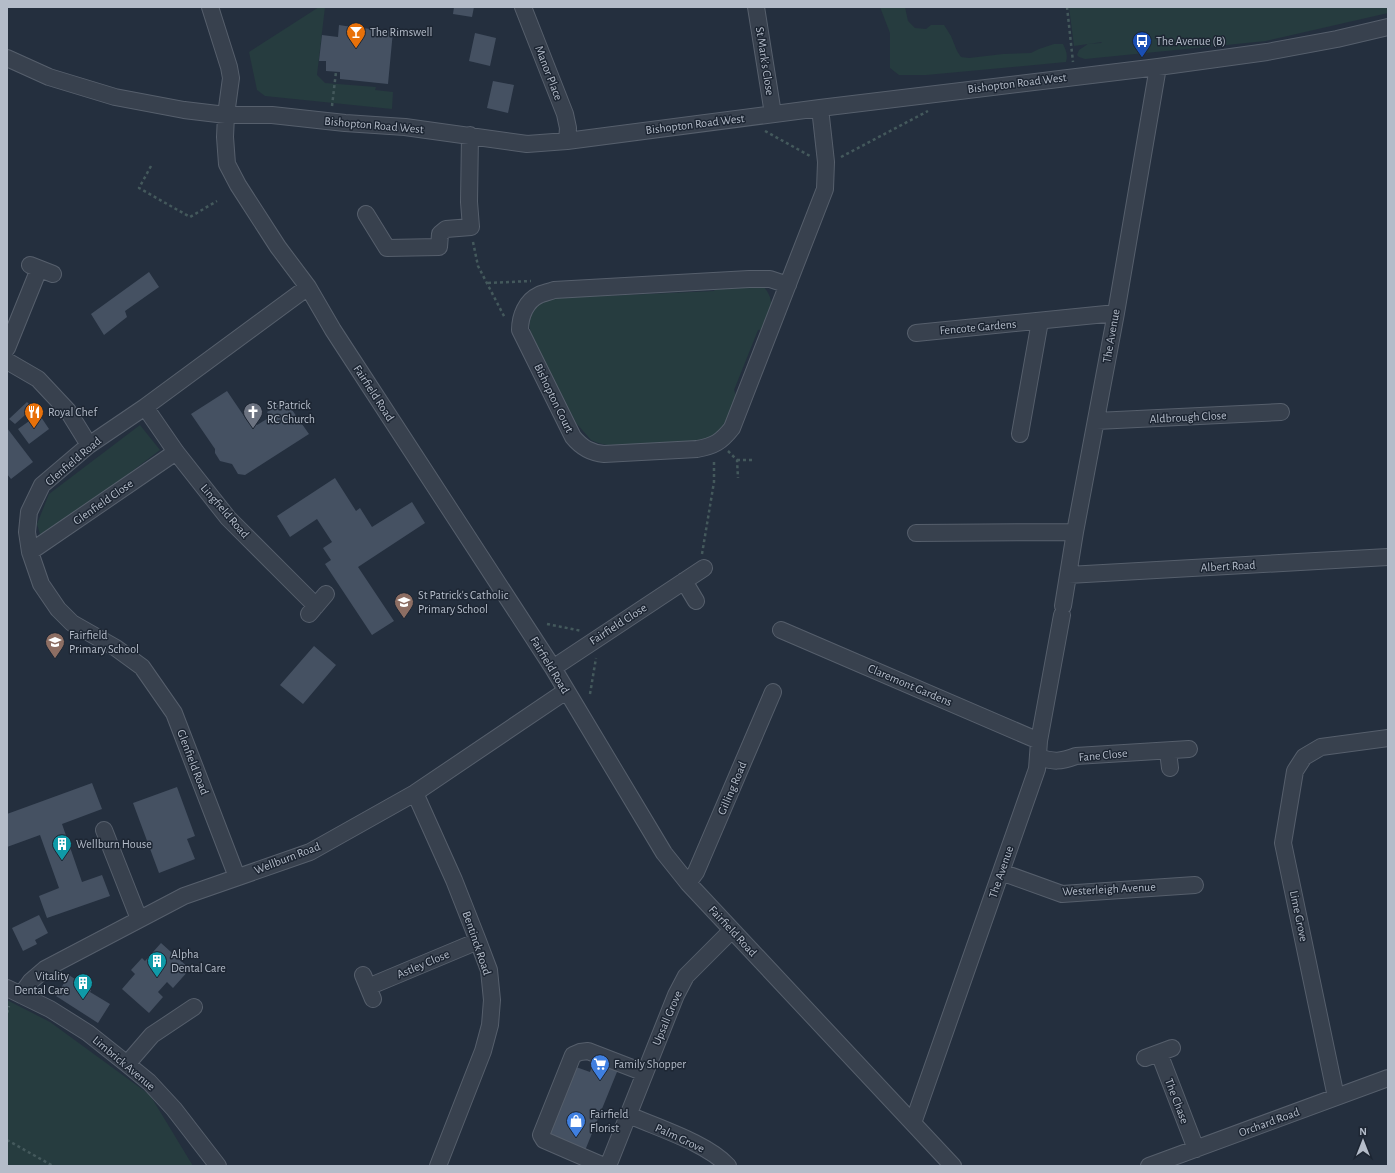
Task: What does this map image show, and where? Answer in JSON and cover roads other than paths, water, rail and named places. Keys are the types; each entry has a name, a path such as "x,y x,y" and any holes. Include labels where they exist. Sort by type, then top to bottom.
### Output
{"street":[{"name":"Fairfield Road","path":"210,7 229,67 231,78 226,115 225,137 227,164 238,185 274,241 308,288 337,336 553,668 664,853 688,882 732,930 953,1166"},
{"name":"Manor Place","path":"523,7 565,114 568,128 567,141"},
{"name":"St Mark's Close","path":"756,7 773,114"},
{"name":"Bishopton Road West","path":"7,58 49,77 115,98 184,110 226,115 272,114 345,123 405,127 527,144 567,141 1075,76 1158,67 1267,52 1337,39 1388,27"},
{"name":"The Avenue","path":"913,1123 1036,769 1039,741 1075,532 1116,313 1158,67"},
{"name":"Bishopton Court","path":"788,285 770,279 749,279 554,290 538,295 527,306 520,320 520,330 573,437 579,444 596,453 604,454 697,449 718,446 718,443 732,428 788,285 825,189 826,165 820,108"},
{"path":"366,214 388,248 439,247 440,234 446,229 471,227 469,202 470,135"},
{"path":"7,348 40,269"},
{"name":"Glenfield Road","path":"237,877 174,713 142,667 116,648 72,623 58,609 41,584 30,552 28,532 29,512 42,486 89,445 145,407 308,288"},
{"name":"Fencote Gardens","path":"916,332 1116,313"},
{"path":"1020,434 1040,321"},
{"path":"7,361 38,379 68,411 89,445"},
{"name":"Lingfield Road","path":"145,407 176,452 228,518 317,605"},
{"name":"Aldbrough Close","path":"1096,421 1281,412"},
{"name":"Glenfield Close","path":"30,552 176,452"},
{"path":"916,533 1075,532"},
{"name":"Albert Road","path":"1068,575 1388,557"},
{"name":"Fairfield Close","path":"553,668 704,568"},
{"path":"684,581 696,601"},
{"name":"Claremont Gardens","path":"781,630 1039,741"},
{"name":"Wellburn Road","path":"14,991 30,981 44,969 184,896 310,852 415,793 566,691"},
{"name":"Gilling Road","path":"688,882 696,872 773,692"},
{"name":"Lime Grove","path":"1336,1097 1284,844 1295,771 1304,757 1322,747 1388,738"},
{"name":"Fane Close","path":"1038,757 1052,761 1064,761 1076,756 1189,749"},
{"path":"1168,751 1170,768"},
{"name":"Bentinck Road","path":"415,793 454,880 489,970 492,1000 490,1025 483,1051 438,1166"},
{"path":"104,830 140,919"},
{"name":"Westerleigh Avenue","path":"1001,872 1062,894 1195,885"},
{"name":"Upsall Grove","path":"608,1166 676,995 686,976 732,930"},
{"name":"Astley Close","path":"368,987 478,941"},
{"name":"Limbrick Avenue","path":"14,991 50,1009 75,1025 109,1049 149,1082 174,1109 218,1166"},
{"path":"127,1064 152,1035 194,1007"},
{"path":"604,1166 544,1140 541,1135 573,1055 588,1051 645,1073"},
{"name":"The Chase","path":"1158,1053 1196,1149"},
{"name":"Orchard Road","path":"1149,1166 1388,1078"},
{"name":"Palm Grove","path":"628,1115 701,1146 722,1160 728,1166"}],"place":[{"name":"The Rimswell","path":"356,49"},
{"name":"The Avenue (B)","path":"1142,58"},
{"name":"Royal Chef","path":"34,429"},
{"name":"St Patrick RC Church","path":"253,429"},
{"name":"St Patrick's Catholic Primary School","path":"404,619"},
{"name":"Fairfield Primary School","path":"55,659"},
{"name":"Wellburn House","path":"62,861"},
{"name":"Alpha Dental Care","path":"157,978"},
{"name":"Vitality Dental Care","path":"83,1000"},
{"name":"Family Shopper","path":"600,1081"},
{"name":"Fairfield Florist","path":"576,1138"}]}
